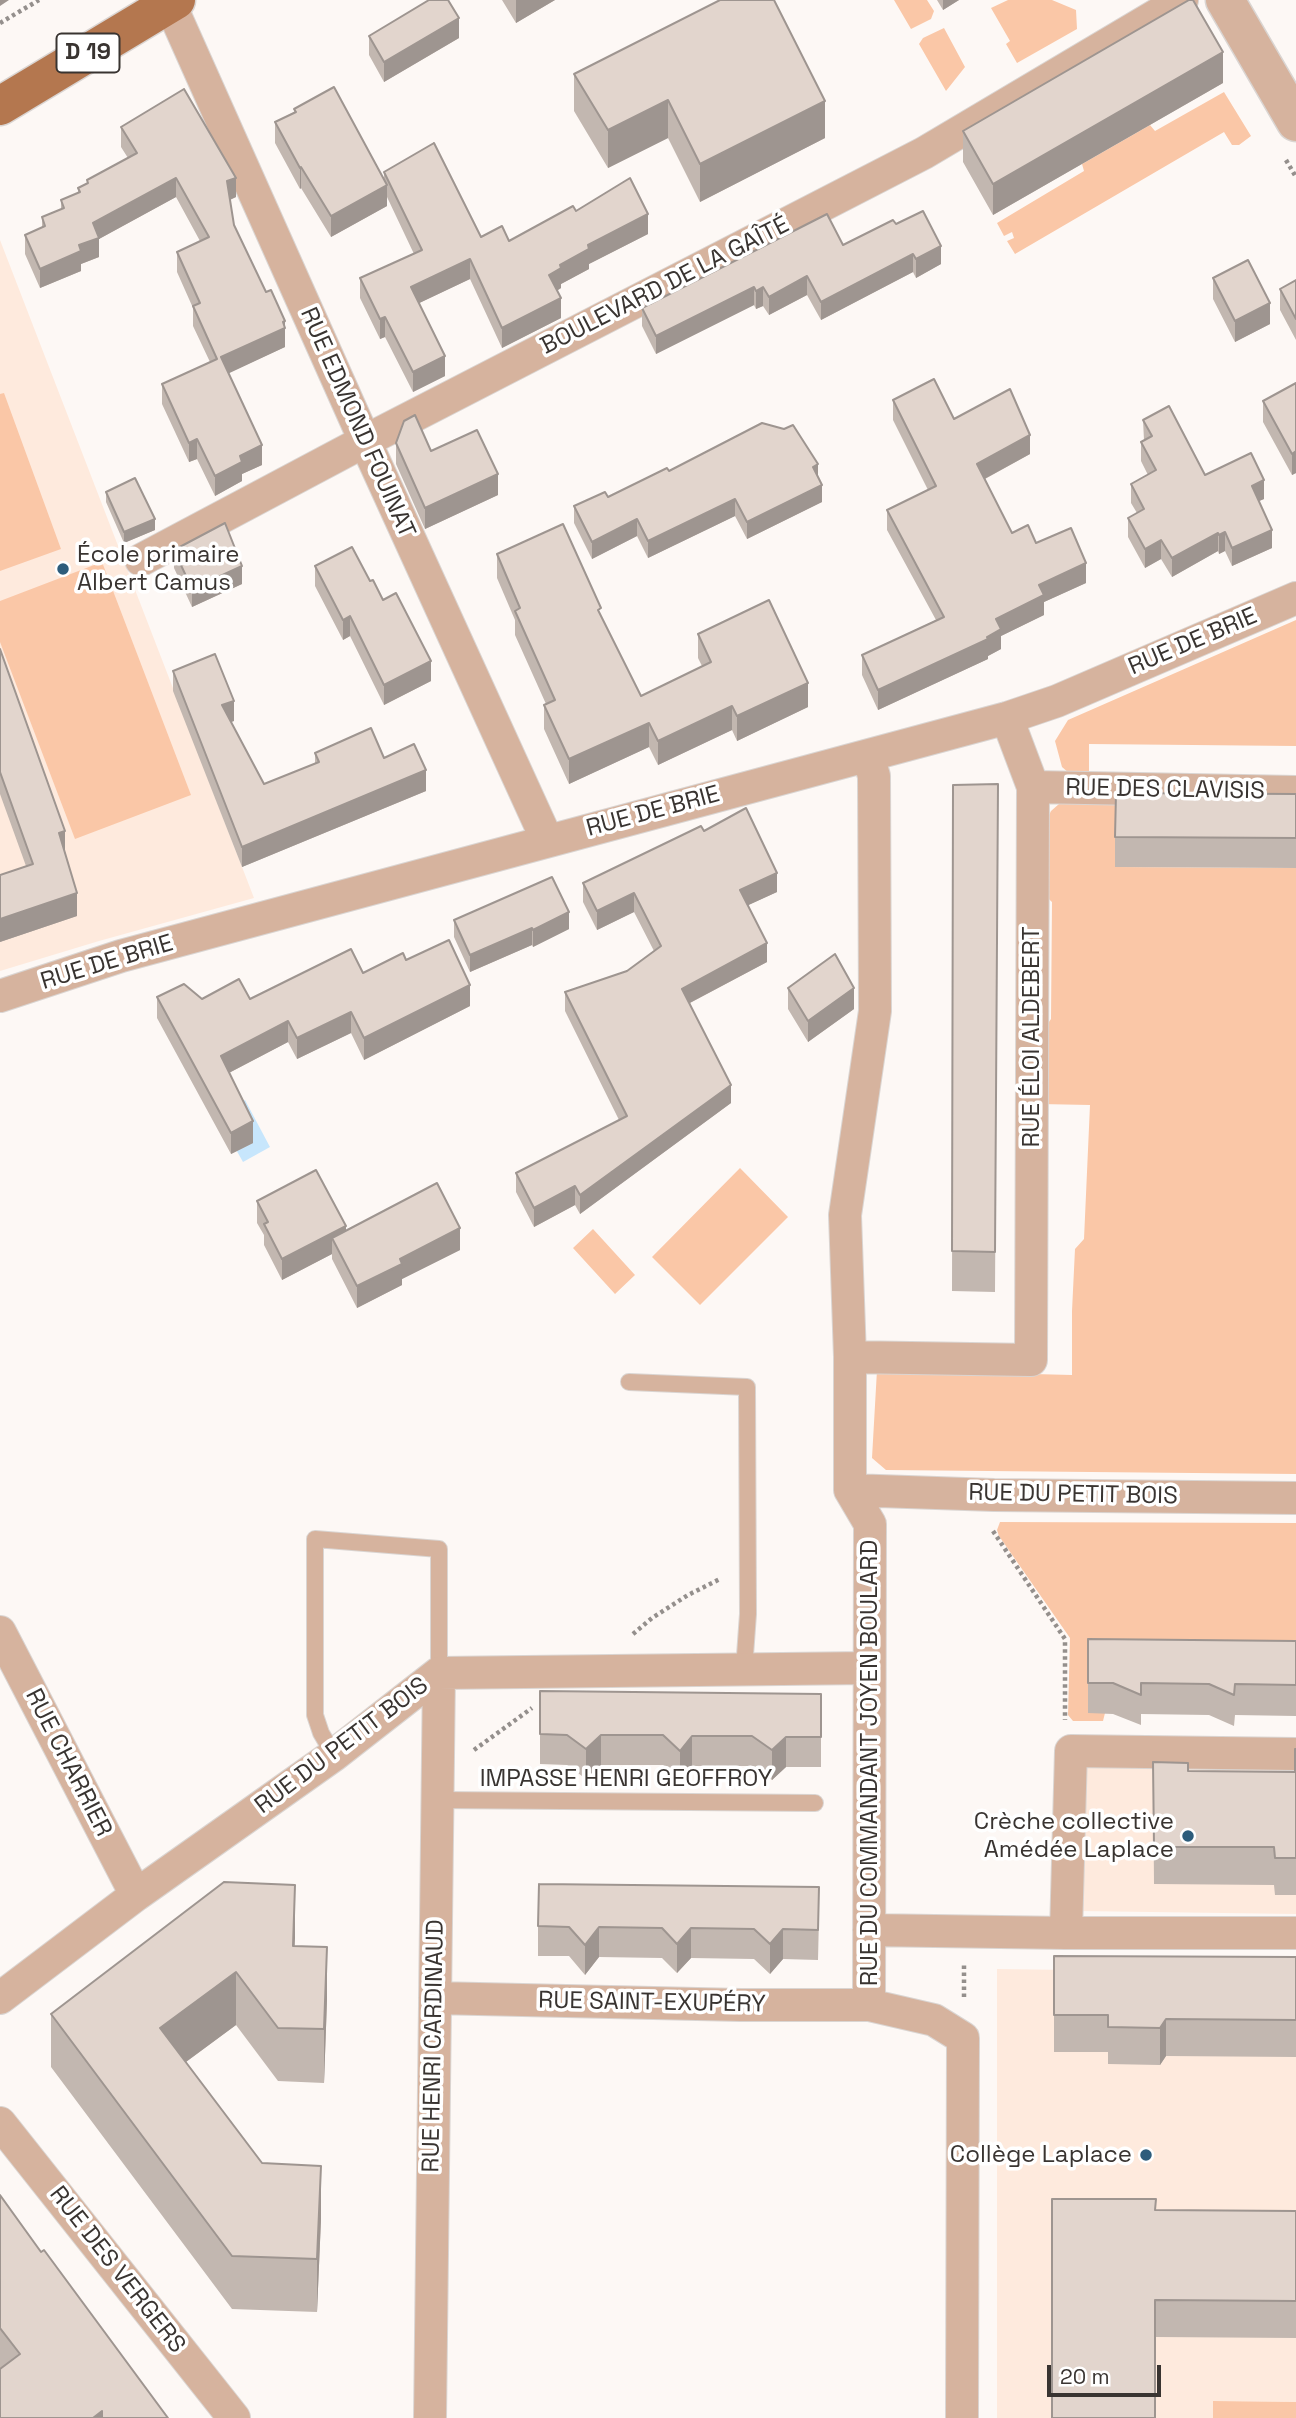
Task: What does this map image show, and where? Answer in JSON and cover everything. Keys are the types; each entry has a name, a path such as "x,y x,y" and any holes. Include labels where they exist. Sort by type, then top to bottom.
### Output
{"main road":[{"name":"D 19","path":"0,106 173,2"}],"street":[{"name":"BOULEVARD DE LA GAÎTÉ","path":"141,560 365,441 924,153 1182,0"},
{"path":"1225,0 1296,122"},
{"name":"RUE EDMOND FOUINAT","path":"173,2 365,441 547,840"},
{"name":"RUE DE BRIE","path":"0,996 121,956 1007,718 1057,701 1296,598"},
{"name":"RUE ÉLOI ALDEBERT","path":"850,1357 1031,1360 1034,787 1007,718"},
{"path":"850,1490 850,1357 845,1215 875,1011 874,776 868,755"},
{"name":"RUE DES CLAVISIS","path":"1034,787 1296,792"},
{"name":"RUE DU PETIT BOIS","path":"850,1490 994,1495 1296,1497"},
{"name":"RUE DU COMMANDANT JOYEN BOULARD","path":"850,1490 870,1524 869,2005 934,2020 963,2038"},
{"name":"RUE CHARRIER","path":"0,1632 136,1895"},
{"name":"RUE DU PETIT BOIS","path":"0,1998 136,1895 334,1755 439,1673 868,1668"},
{"name":"RUE HENRI CARDINAUD","path":"430,2418 439,1673"},
{"path":"1066,1933 1072,1751 1296,1754"},
{"path":"869,1930 1296,1933"},
{"name":"RUE SAINT-EXUPÉRY","path":"435,1998 869,2005"},
{"path":"962,2418 963,2038"},
{"name":"RUE DES VERGERS","path":"0,2123 234,2418"}],"lane":[{"path":"629,1382 747,1387 748,1570 744,1670"},
{"path":"334,1755 321,1733 315,1715 315,1539 439,1549 439,1673"},
{"name":"IMPASSE HENRI GEOFFROY","path":"437,1800 815,1803"}],"path":[{"path":"0,23 39,0"},
{"path":"994,1495 992,1533 1065,1639 1064,1715 1072,1751"},
{"path":"625,1642 652,1618 688,1595 732,1573 748,1570"},
{"path":"466,1755 534,1707"},
{"path":"963,2038 965,1932"}],"shaded area":[{"path":"894,0 927,0 934,11 931,19 911,29"},
{"path":"1008,0 1052,0 1076,10 1077,29 1017,63 1006,44 1010,41 991,8"},
{"path":"944,28 965,67 946,91 919,44 923,38"},
{"path":"1224,92 1251,136 1239,145 1232,145 1224,132 1015,254 1007,241 1014,238 1012,232 1004,236 997,223 1084,171 1082,164 1150,125 1155,131"},
{"name":"École primaire Albert Camus","path":"0,240 254,898 0,971"},
{"path":"4,393 61,549 0,571 0,394"},
{"path":"102,562 191,795 75,839 0,642 0,601"},
{"path":"1296,620 1296,746 1089,744 1089,774 1069,773 1062,767 1055,741 1068,720"},
{"path":"1059,804 1118,804 1116,867 1296,868 1296,1474 886,1470 872,1458 877,1370 1072,1375 1075,1249 1084,1239 1090,1105 1040,1104 1044,1029 1051,1019 1052,902 1041,892 1046,821 1051,811"},
{"path":"740,1168 788,1217 700,1305 652,1257"},
{"path":"593,1229 635,1275 615,1294 573,1248"},
{"path":"1000,1522 1296,1523 1296,1671 1105,1713 1103,1721 1073,1721 1068,1715 1070,1638 999,1536 997,1530"},
{"name":"Crèche collective Amédée Laplace","path":"1083,1759 1296,1762 1296,1914 1078,1911"},
{"name":"Collège Laplace","path":"997,1969 1296,1973 1296,2402 1214,2401 1213,2418 997,2418"},
{"path":"1213,2401 1296,2402 1296,2418 1213,2418"}],"water":[{"path":"245,1100 270,1147 243,1162 217,1116"}],"building":[{"path":"429,0 448,0 459,18 384,62 369,36"},
{"path":"720,0 774,0 825,101 700,164 668,100 608,130 574,74"},
{"path":"1193,0 1223,52 993,184 963,131"},
{"path":"334,87 387,185 331,216 275,122 296,112 294,109"},
{"path":"184,89 236,178 227,181 234,225 266,292 271,290 285,321 285,328 221,357 262,445 240,456 242,462 215,476 197,439 189,443 162,384 217,359 193,306 200,303 177,252 209,237 176,178 93,223 99,238 79,245 81,251 40,269 25,235 45,226 42,217 64,208 61,200 80,192 78,188 88,183 87,180 137,153 121,127"},
{"path":"434,143 481,237 502,226 509,241 573,206 576,211 630,178 648,214 588,245 589,249 560,265 561,268 549,275 561,298 502,328 470,259 411,287 445,356 413,372 385,317 380,319 360,278 422,250 384,172"},
{"path":"923,211 941,246 916,259 913,254 821,302 807,276 769,297 763,287 756,291 754,287 656,336 642,308 827,214 843,245 893,220 896,224"},
{"path":"1248,260 1270,303 1235,321 1213,278"},
{"path":"1296,280 1296,319 1280,289"},
{"path":"934,379 954,419 1010,389 1030,435 977,464 1012,533 1028,525 1036,543 1071,528 1086,563 1039,585 1044,595 996,619 1001,629 987,637 988,639 878,690 862,655 944,617 887,510 936,486 893,400"},
{"path":"1296,383 1296,451 1292,454 1263,401"},
{"path":"1169,406 1205,475 1251,453 1264,480 1252,486 1272,530 1232,548 1225,532 1219,535 1218,533 1172,558 1161,540 1145,549 1128,518 1144,509 1131,484 1156,470 1141,442 1152,436 1143,420"},
{"path":"415,415 431,451 477,430 498,474 425,508 396,443 404,421"},
{"path":"762,423 784,429 793,425 818,464 813,467 822,485 747,522 735,499 648,541 637,519 592,542 574,506 605,492 608,497 667,468 669,471"},
{"path":"135,478 155,519 124,532 106,492"},
{"path":"225,523 242,566 192,589 174,550"},
{"path":"563,524 601,608 598,610 641,696 711,662 698,634 769,600 808,683 737,716 732,706 658,741 649,723 569,759 544,705 555,700 515,611 520,608 497,554"},
{"path":"352,547 383,600 396,593 431,661 384,685 350,616 343,620 315,566"},
{"path":"0,649 65,831 59,833 77,893 0,919 0,875 33,864 0,772"},
{"path":"215,654 234,701 222,705 264,784 319,762 315,753 371,728 384,758 414,744 426,770 242,847 173,671"},
{"path":"998,784 995,1252 952,1251 953,785"},
{"path":"1116,793 1296,794 1296,838 1115,837"},
{"path":"746,808 777,873 740,890 767,943 682,989 731,1085 580,1195 575,1186 534,1208 516,1173 627,1116 565,992 627,971 661,946 634,893 597,911 583,883 701,826 704,831"},
{"path":"552,877 569,912 533,930 532,928 470,955 454,920"},
{"path":"449,940 470,985 364,1038 351,1012 297,1038 288,1021 221,1056 253,1121 231,1133 157,997 184,984 202,999 239,979 250,999 351,949 363,973 403,953 406,960"},
{"path":"835,954 854,988 808,1021 788,988"},
{"path":"316,1170 346,1226 282,1259 264,1224 268,1222 257,1201"},
{"path":"437,1183 460,1228 400,1259 402,1264 357,1286 332,1238"},
{"path":"1088,1639 1296,1641 1296,1685 1235,1684 1234,1695 1209,1684 1141,1683 1141,1695 1113,1683 1088,1683"},
{"path":"540,1691 821,1694 821,1737 786,1737 772,1750 752,1736 692,1736 680,1751 663,1735 601,1735 586,1749 567,1735 540,1734"},
{"path":"1295,1749 1296,1858 1275,1858 1274,1847 1154,1847 1153,1762 1188,1763 1188,1771 1295,1772"},
{"path":"224,1882 295,1885 293,1946 327,1947 324,2029 278,2028 236,1972 160,2028 262,2163 321,2166 317,2259 232,2256 51,2014"},
{"path":"539,1884 819,1887 818,1930 783,1929 770,1944 754,1929 691,1928 677,1944 662,1928 599,1927 585,1945 569,1927 538,1926"},
{"path":"1054,1956 1296,1957 1296,2020 1166,2019 1160,2028 1108,2027 1108,2015 1054,2015"},
{"path":"0,2195 168,2418 102,2418 102,2411 93,2418 0,2418 0,2369 20,2354 0,2328"},
{"path":"1052,2199 1156,2199 1155,2210 1296,2211 1296,2301 1155,2300 1155,2418 1052,2418"}],"place":[{"name":"École primaire Albert Camus","path":"63,569"},
{"name":"Crèche collective Amédée Laplace","path":"1188,1836"},
{"name":"Collège Laplace","path":"1146,2155"}]}
